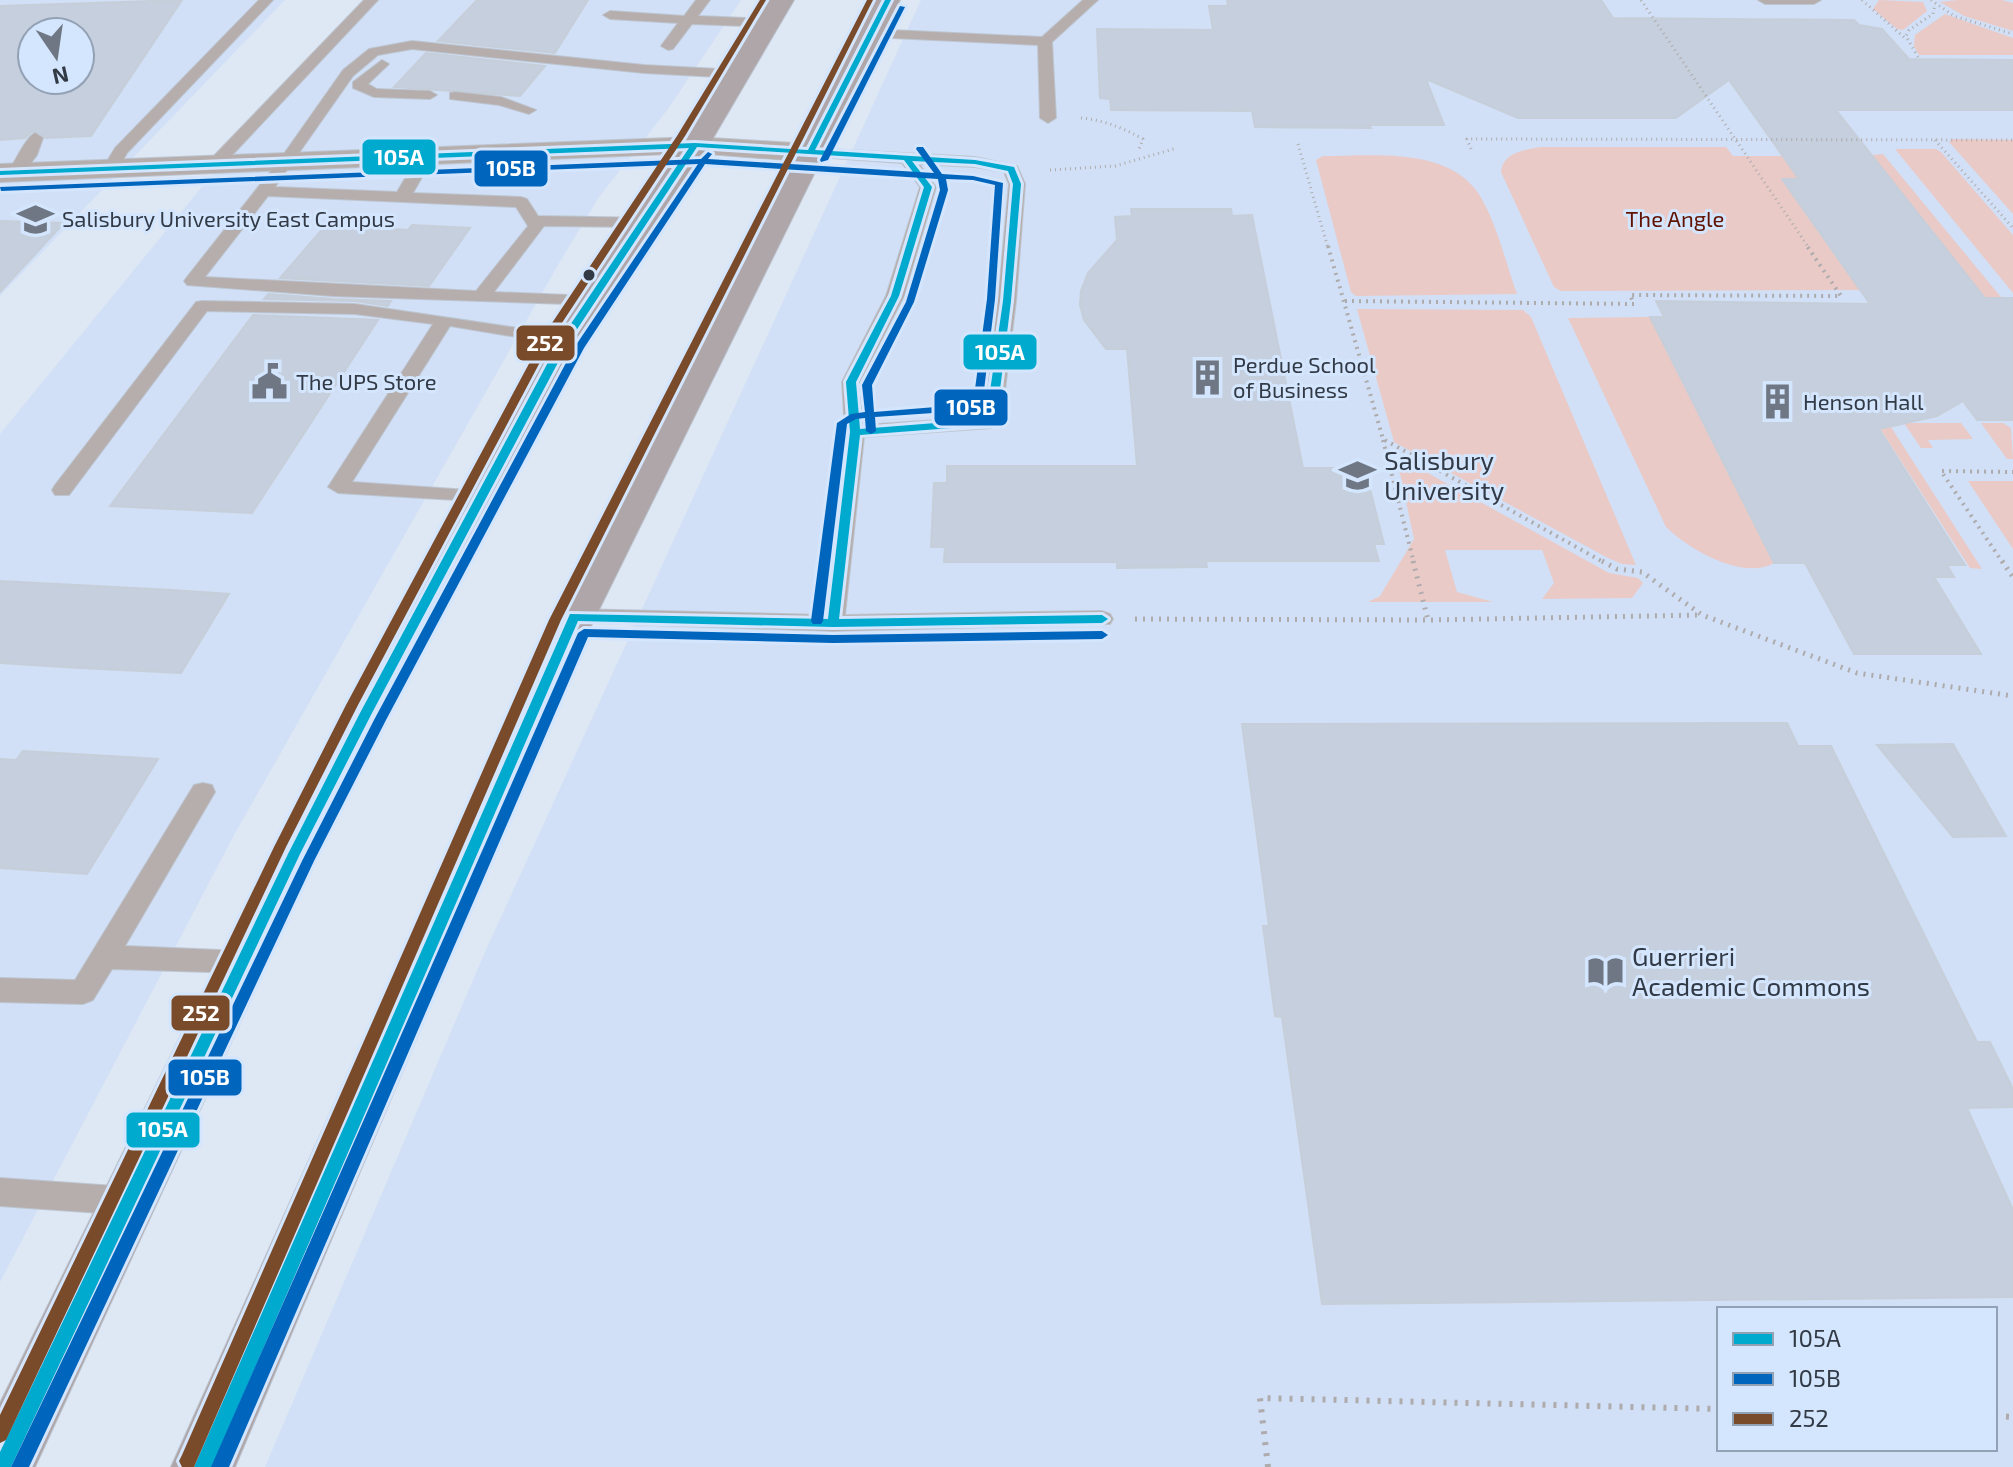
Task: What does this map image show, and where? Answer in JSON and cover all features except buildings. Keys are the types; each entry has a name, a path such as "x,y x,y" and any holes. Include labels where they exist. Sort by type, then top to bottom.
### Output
{"main road":[{"path":"2,1467 242,962 366,713 565,340 695,145 782,0"},
{"path":"203,1467 574,617 888,0"}],"street":[{"path":"8,173 695,145 810,153"}],"lane":[{"path":"111,168 120,151 266,0"},
{"path":"215,164 371,0"},
{"path":"668,46 703,0"},
{"path":"870,33 1045,41 1091,0"},
{"path":"1765,0 1814,0"},
{"path":"610,15 768,23"},
{"path":"1045,41 1048,118"},
{"path":"592,301 480,298 193,281 287,161 348,73 374,52 412,45 644,69 737,74"},
{"path":"430,95 374,93 358,85 373,69 390,60 415,55 499,52"},
{"path":"455,96 501,101 529,110"},
{"path":"8,173 29,155 35,138"},
{"path":"810,153 975,162 1011,169 1017,184 1007,301 991,422 855,432"},
{"path":"402,197 426,156"},
{"path":"833,623 855,432 851,382 895,296 928,187 907,159"},
{"path":"264,191 521,202 536,226 480,298"},
{"path":"533,221 644,222"},
{"path":"62,490 202,306 355,309 565,340"},
{"path":"445,320 338,487 483,497"},
{"path":"574,617 833,623 1102,619"},
{"path":"0,990 83,992 203,792"},
{"path":"104,957 242,962"},
{"path":"0,1192 129,1201"}],"path":[{"path":"1345,301 1634,304 1630,295 1841,296 1641,0"},
{"path":"1862,0 1907,39 1918,57"},
{"path":"1907,39 1909,30 1933,14 1933,2 1965,20 2013,34"},
{"path":"1048,118 1096,118 1126,128 1143,139 1139,149"},
{"path":"1471,149 1467,139 2013,140"},
{"path":"1935,140 2013,228"},
{"path":"1298,144 1383,439 1428,620"},
{"path":"1011,169 1080,170 1132,164 1146,162 1177,148"},
{"path":"2006,220 2013,220"},
{"path":"1383,439 1617,569 1642,572 1702,615 1857,673 2013,696"},
{"path":"2013,472 1941,471 2013,577"},
{"path":"1102,619 1428,620 1702,615"},
{"path":"1268,1467 1260,1398 1717,1409"}],"shaded area":[{"name":"Salisbury University East Campus","path":"0,0 285,0 0,296"},
{"path":"376,0 741,0 668,109 599,197 558,265 234,835 0,1282 0,434 205,183"},
{"name":"Salisbury University","path":"921,0 2013,0 2013,1467 265,1467 485,952"}],"green space":[{"path":"1879,0 1923,2 1927,11 1903,30 1897,29 1873,9"},
{"path":"1940,2 2013,3 2013,31 1964,16"},
{"path":"1945,14 2013,38 2013,55 1919,55 1914,46 1915,35"},
{"path":"1952,139 2013,140 2013,214 1949,142"},
{"name":"The Angle","path":"1540,147 1726,147 1733,156 1790,156 1807,179 1783,180 1818,230 1844,231 1887,290 1561,291 1554,287 1501,172 1510,157"},
{"path":"1895,149 1936,149 1941,152 2013,235 2013,293"},
{"path":"1883,154 2003,298 1985,298 1872,155"},
{"path":"1384,155 1426,160 1462,176 1476,190 1489,213 1517,294 1356,296 1351,292 1316,160 1323,156"},
{"path":"1357,309 1523,310 1531,317 1636,565 1622,564 1608,558 1394,442"},
{"path":"1650,317 1774,563 1761,568 1747,568 1717,560 1666,527 1568,318"},
{"path":"1870,413 1882,413 1982,569 1970,568"},
{"path":"1904,423 1961,423 1973,439 1928,440 1933,448 1921,448"},
{"path":"1981,423 2003,423 2011,428 2013,459 2007,459"},
{"path":"1406,461 1609,573 1638,578 1643,583 1632,598 1542,599 1554,583 1542,550 1445,550 1457,592 1493,602 1368,602 1380,596 1414,539 1398,464"},
{"path":"1968,481 2013,481 2013,549"}],"transit line":[{"name":"252","path":"0,1434 280,847 352,705 551,332 681,136 763,0"},
{"name":"252","path":"188,1461 555,620 870,0"},
{"name":"105A","path":"810,153 888,0"},
{"name":"105B","path":"824,160 902,7"},
{"name":"105A","path":"0,173 695,145 975,162 1011,169 1017,184 1007,301 991,422 855,432 833,623"},
{"name":"105A","path":"2,1467 294,854 366,713 565,340 695,145"},
{"name":"105B","path":"871,431 867,385 910,302 944,190 942,179 920,149"},
{"name":"105B","path":"20,1467 308,861 380,720 579,348 708,154"},
{"name":"105A","path":"855,432 851,382 895,296 928,187 907,159"},
{"name":"105B","path":"1,189 695,161 973,178 999,183 991,299 977,407 854,416 842,423 817,621"},
{"name":"105A","path":"203,1467 574,617 833,623 1102,619"},
{"name":"105B","path":"220,1467 584,633 833,639 1102,635"}],"place":[{"name":"Salisbury University East Campus","path":"36,219"},
{"name":"Perdue School of Business","path":"1207,378"},
{"name":"The UPS Store","path":"270,382"},
{"name":"Henson Hall","path":"1777,402"},
{"name":"Salisbury University","path":"1358,476"},
{"name":"Guerrieri Academic Commons","path":"1606,972"}]}
